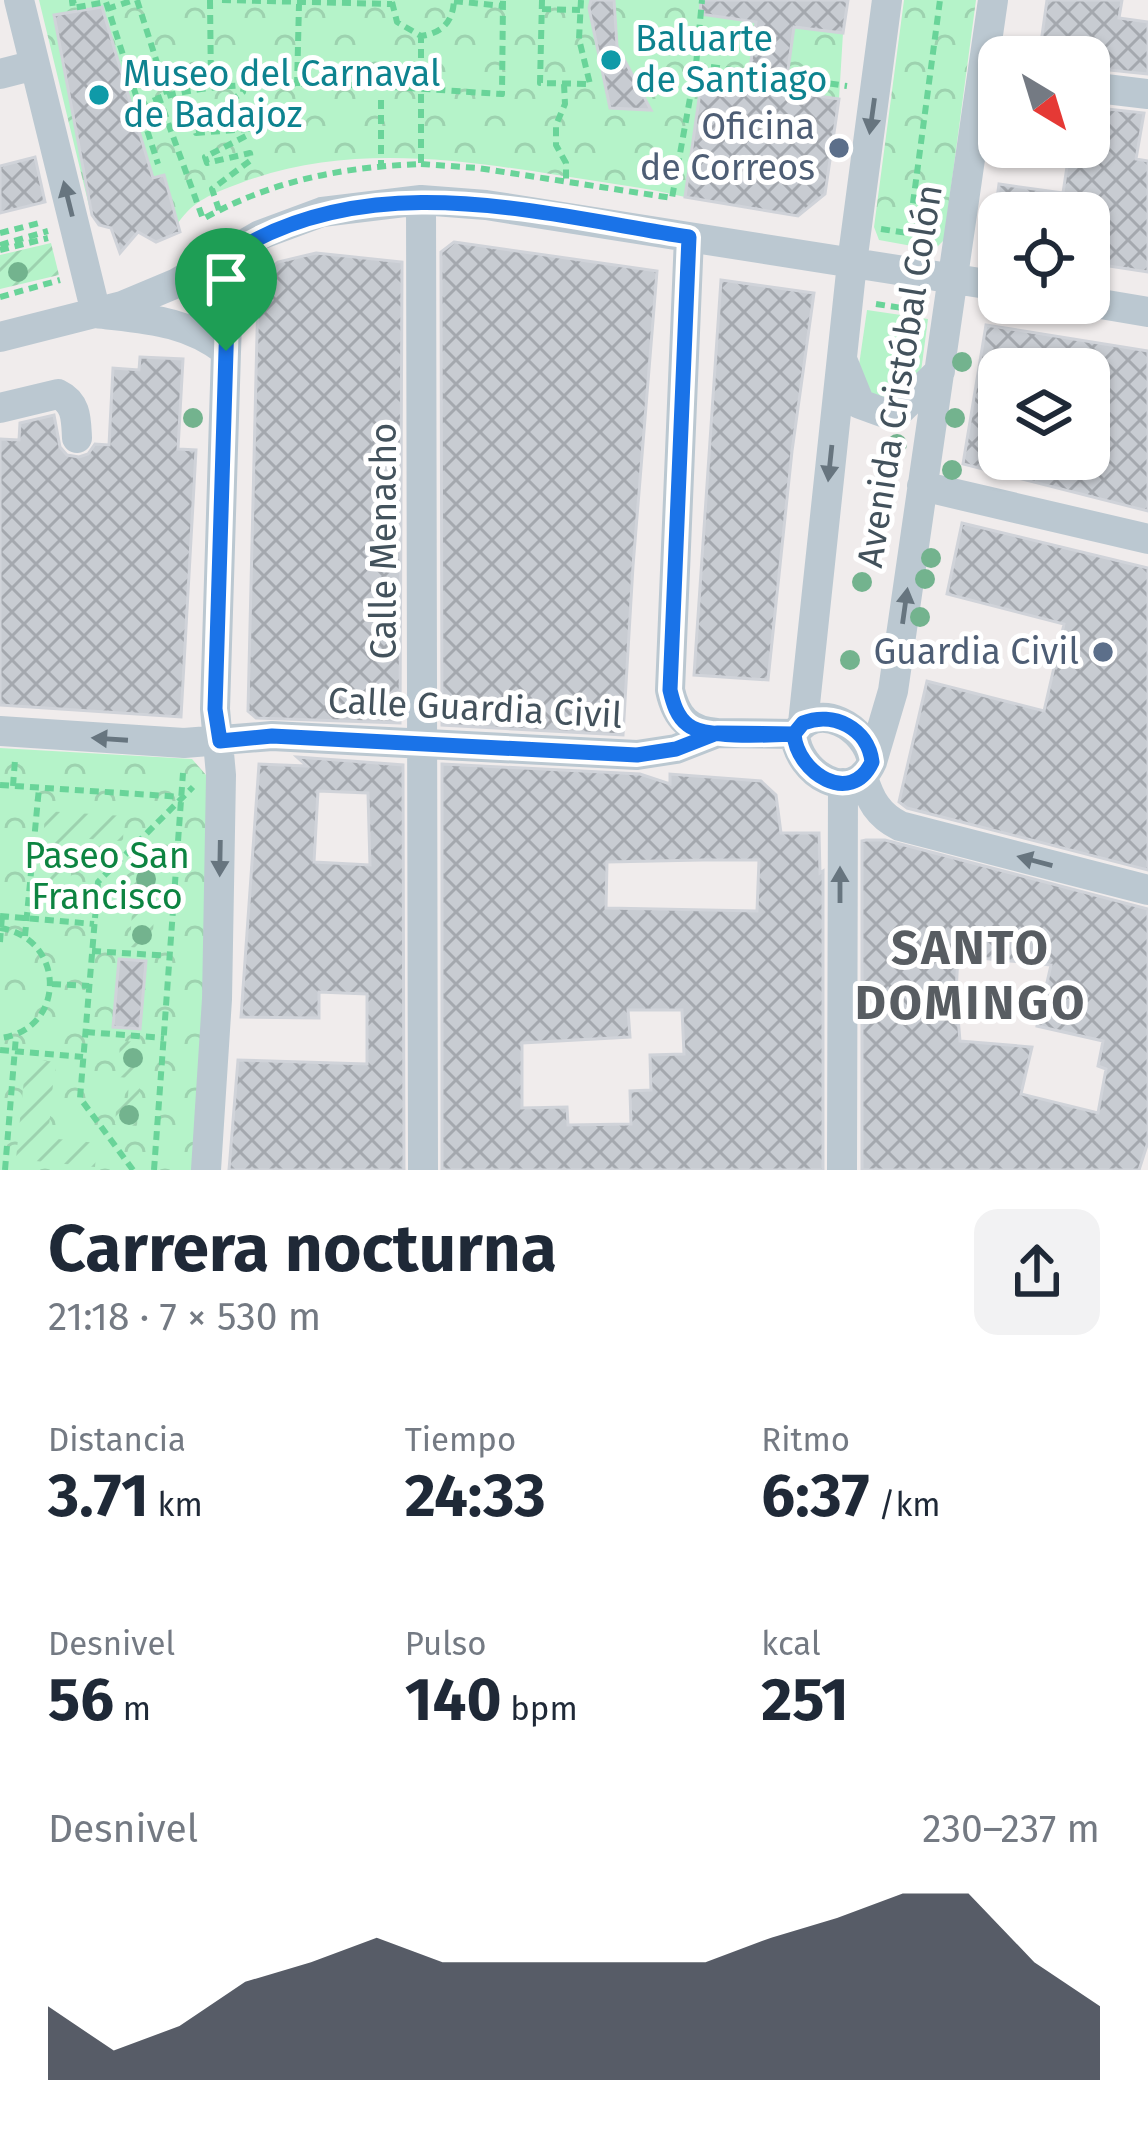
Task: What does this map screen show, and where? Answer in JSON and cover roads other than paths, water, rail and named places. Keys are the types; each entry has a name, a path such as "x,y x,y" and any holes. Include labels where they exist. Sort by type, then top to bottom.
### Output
{"street":[{"path":"20,0 68,224 96,313"},
{"name":"Avenida Cristóbal Colón","path":"799,728 887,0"},
{"name":"Avenida Cristóbal Colón","path":"992,36 993,0"},
{"path":"0,74 35,65"},
{"path":"1110,89 1148,94"},
{"name":"Avenida Cristóbal Colón","path":"842,1170 859,774 893,691 978,147"},
{"path":"0,338 96,313 177,283 260,235 306,218 422,200 486,205 978,283"},
{"name":"Calle Menacho","path":"422,200 423,1170"},
{"path":"689,237 670,690 685,723 717,733"},
{"path":"206,1170 217,999 220,741 215,709 229,255"},
{"path":"1110,305 1148,311"},
{"path":"96,313 172,322 203,334 226,351"},
{"path":"842,356 860,404 882,412 898,412 940,370"},
{"path":"0,408 58,394 75,411 77,439"},
{"path":"922,486 1148,539"},
{"path":"859,774 822,778 796,748 799,728 826,718 848,725 866,743 859,774 875,807 900,826 1148,890"},
{"name":"Calle Guardia Civil","path":"220,741 272,736 637,755 676,749 717,733 799,728"},
{"path":"0,731 184,743 220,741"}],"place":[{"name":"Baluarte de Santiago","path":"611,60"},
{"name":"Museo del Carnaval de Badajoz","path":"99,95"},
{"name":"Oficina de Correos","path":"839,148"},
{"name":"Guardia Civil","path":"1103,652"}],"district":[{"name":"SANTO DOMINGO","path":"971,976"}],"park label":[{"name":"Paseo San Francisco","path":"107,876"}]}
